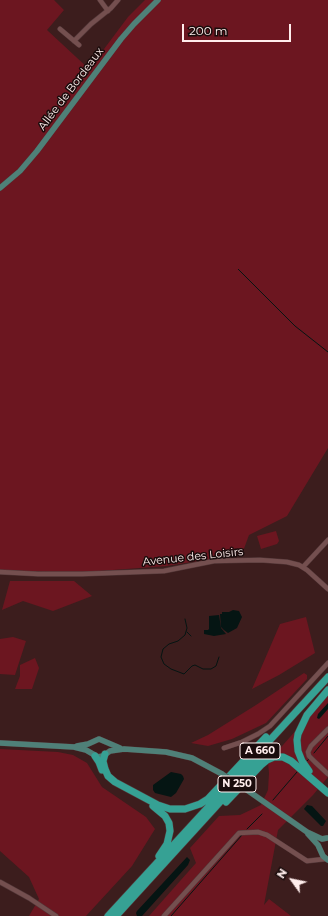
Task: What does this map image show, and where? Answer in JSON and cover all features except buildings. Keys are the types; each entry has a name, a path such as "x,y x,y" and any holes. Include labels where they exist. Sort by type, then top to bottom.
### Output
{"highway":[{"path":"105,754 104,769 108,776 115,782 163,807 178,810 194,807 213,794 294,709 328,676"},
{"name":"A 660","path":"192,829 328,676"},
{"name":"A 660","path":"281,735 328,684"},
{"path":"328,690 303,721 297,740 298,751 304,766 328,789"},
{"name":"N 250","path":"108,916 281,735"},
{"path":"93,754 99,762 104,775 110,782 159,810 168,820 170,831 167,844 160,854 108,916"},
{"path":"192,829 208,820 234,795 261,765 271,758 283,757 291,761 328,793"},
{"name":"N 250","path":"116,916 192,829"}],"main road":[{"name":"Allée de Bordeaux","path":"0,188 20,171 37,151 134,24 158,0"},
{"path":"74,747 91,743 99,739 124,749"},
{"path":"0,743 74,747 86,750 100,757 117,749 150,750 180,755 202,763 222,774 307,832 322,838 328,838"},
{"path":"91,743 90,748 93,754"},
{"path":"105,754 108,748 106,743"},
{"path":"307,832 318,845 323,856 327,859"},
{"path":"320,850 322,843 328,838"}],"street":[{"path":"100,0 108,11"},
{"path":"74,41 91,24 108,11 118,0"},
{"path":"60,29 79,45"},
{"path":"328,540 303,567 328,589"},
{"name":"Avenue des Loisirs","path":"0,572 82,574 164,571 214,561 248,560 287,562 298,564 303,567"},
{"path":"224,748 242,742 270,726 328,663"},
{"path":"328,729 308,752 315,762 328,774"},
{"path":"164,916 239,833 258,832 265,834 309,861 315,859 327,859"},
{"path":"315,859 320,850"},
{"path":"0,882 29,898 56,916"}],"shaded area":[{"path":"0,0 54,0 64,10 47,30 89,69 128,17 145,0 328,0 328,448 287,516 249,535 242,554 166,566 73,573 0,570"},
{"path":"276,531 279,541 277,544 261,549 257,536"},
{"path":"10,581 74,581 92,596 53,611 23,601 2,610"},
{"path":"233,610 239,611 242,617 237,628 228,633 221,627 220,614 222,614 222,612 229,612"},
{"path":"219,615 221,628 226,634 214,636 204,634 204,630 209,629 209,616"},
{"path":"306,617 315,653 279,675 252,689 280,624"},
{"path":"13,637 26,641 15,675 0,674 0,639"},
{"path":"35,658 39,668 32,689 15,689 20,676 20,665"},
{"path":"304,673 307,675 307,679 266,723 232,739 208,746 191,743 208,735"},
{"path":"328,694 328,777 313,795 278,830 264,905 269,899 291,916 149,916 196,863 190,848 219,816 240,815 261,805 268,790 268,762"},
{"path":"328,703 328,709 319,719 317,718 318,714"},
{"path":"0,749 58,752 73,755 87,763 102,787 146,817 155,829 132,866 86,916 29,916 39,899 29,877 0,851"},
{"path":"171,772 181,774 184,779 176,793 171,797 155,793 153,790 153,785"},
{"path":"307,805 312,806 326,821 323,826 321,826 304,809"},
{"path":"187,857 190,860 188,865 142,916 137,916 137,911"}],"waterway":[{"path":"245,276 238,269 295,326 328,352"},
{"path":"185,619 187,628 185,635 178,641 169,644 163,649 161,657 164,664 171,669 184,674 195,665 203,669 211,669 216,666 219,657"},
{"path":"187,632 191,636"},
{"path":"314,753 328,736"},
{"path":"273,800 297,772"},
{"path":"247,829 262,814"},
{"path":"171,916 242,835"}]}
